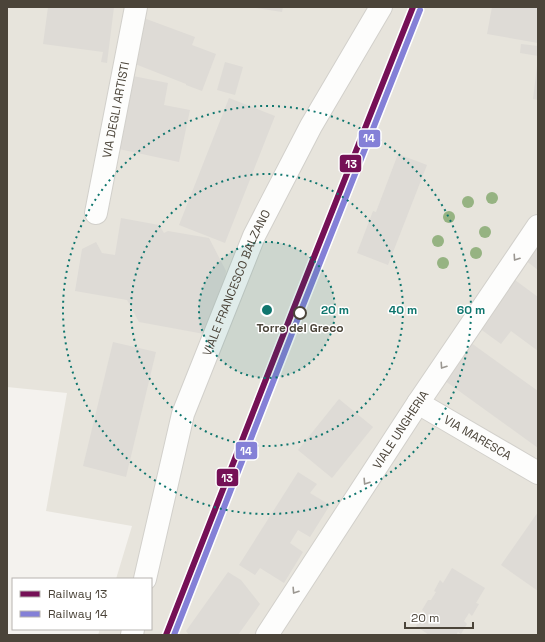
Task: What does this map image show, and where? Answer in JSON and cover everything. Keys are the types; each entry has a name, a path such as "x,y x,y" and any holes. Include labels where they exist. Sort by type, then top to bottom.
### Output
{"street":[{"name":"VIA DEGLI ARTISTI","path":"96,213 136,7"},
{"name":"VIALE FRANCESCO BALZANO","path":"145,578 183,414 254,236 311,126 381,7"},
{"name":"VIALE UNGHERIA","path":"267,635 418,403 538,226"},
{"name":"VIA MARESCA","path":"418,403 538,473"}],"shaded area":[{"path":"7,7 538,7 538,635 98,635 100,630 152,630 152,578 116,578 132,526 46,511 67,393 7,387"}],"building":[{"path":"48,7 114,7 107,63 101,62 103,52 43,44"},
{"path":"256,7 283,7 282,12"},
{"path":"492,7 538,7 538,43 487,34"},
{"path":"141,17 195,37 192,45 216,54 202,91 125,60"},
{"path":"521,44 538,46 538,56 520,53"},
{"path":"225,62 243,67 235,95 217,90"},
{"path":"538,66 538,100 533,99"},
{"path":"123,74 168,83 164,105 190,110 179,162 105,146"},
{"path":"229,98 275,116 225,243 179,225"},
{"path":"398,154 427,165 388,265 357,253 373,211 376,212"},
{"path":"121,218 159,225 164,233 168,231 209,238 226,271 215,336 139,322 127,300 75,291 82,249 96,242 102,253 115,255"},
{"path":"538,244 538,270 525,260"},
{"path":"515,280 538,297 538,351 511,331 501,344 479,328"},
{"path":"467,340 538,391 538,448 441,378"},
{"path":"113,342 156,352 126,477 83,466"},
{"path":"339,399 373,427 332,478 298,450"},
{"path":"298,472 317,484 310,493 330,505 310,537 298,530 290,543 303,552 284,583 260,568 255,575 239,565"},
{"path":"538,512 538,591 501,565"},
{"path":"452,568 485,588 476,603 479,604 472,616 469,613 464,621 467,624 461,634 458,632 456,635 429,635 416,626 425,612 422,610 428,600 431,600 436,592 434,591 440,580 443,583"},
{"path":"228,572 241,580 260,604 238,635 189,635 186,631"}],"rail line":[{"name":"13","path":"166,635 413,7"},
{"name":"14","path":"174,635 420,10"}],"place":[{"name":"Torre del Greco","path":"300,313"}]}
